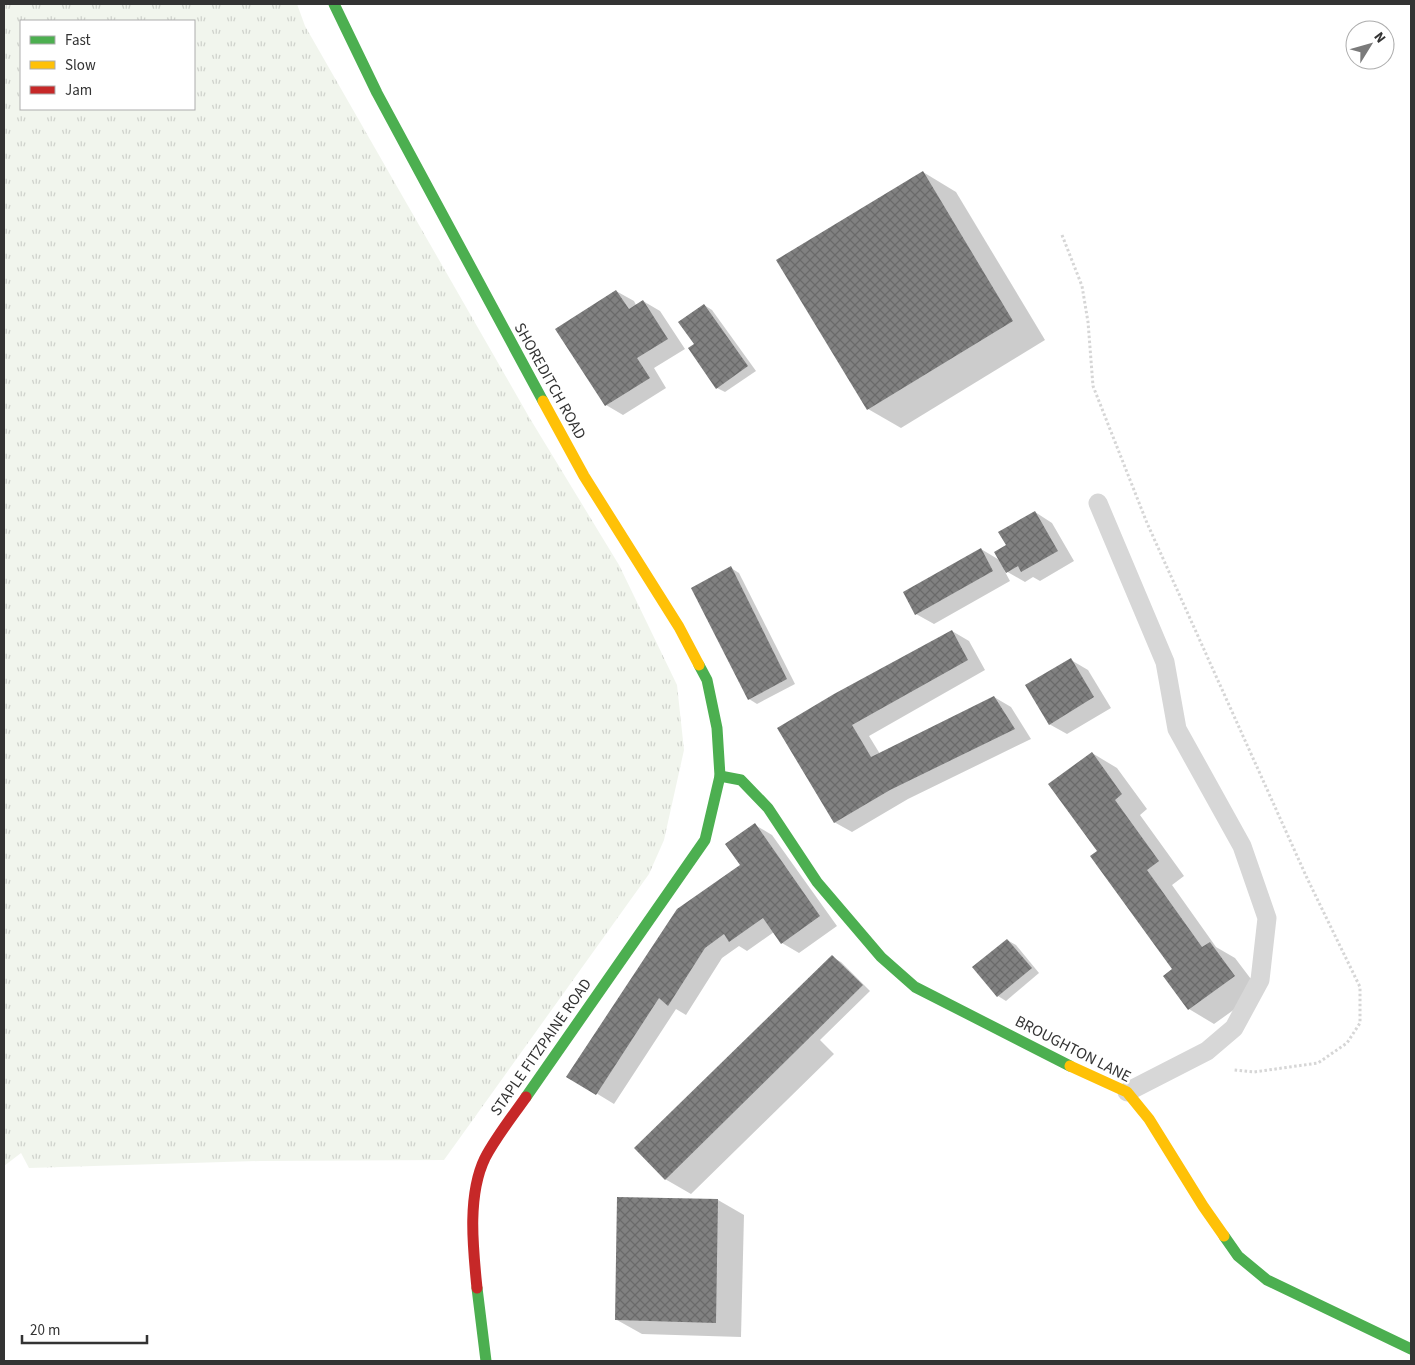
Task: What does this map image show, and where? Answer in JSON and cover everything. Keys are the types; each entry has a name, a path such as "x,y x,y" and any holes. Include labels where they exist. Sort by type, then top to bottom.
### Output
{"street":[{"name":"SHOREDITCH ROAD","path":"334,4 377,94 580,468 679,627 707,680 717,728 720,776"},
{"name":"BROUGHTON LANE","path":"720,776 741,780 768,808 817,882 881,957 916,987 1071,1067 1127,1092 1149,1119 1203,1206 1238,1256 1267,1280 1411,1349"},
{"name":"STAPLE FITZPAINE ROAD","path":"486,1361 473,1250 475,1189 485,1159 511,1118 705,840 720,776"}],"lane":[{"path":"1098,503 1165,662 1177,729 1242,846 1267,918 1260,980 1234,1028 1208,1051 1127,1092"}],"path":[{"path":"1062,235 1082,286 1088,322 1093,386 1147,523 1307,878 1360,988 1360,1023 1347,1043 1318,1063 1254,1072 1220,1070 1193,1059"}],"green space":[{"path":"4,4 297,4 305,26 529,417 619,565 677,685 684,750 664,840 649,874 444,1160 260,1161 29,1168 21,1153 4,1166"}],"building":[{"path":"923,171 1013,321 867,410 776,260"},
{"path":"616,290 629,309 643,300 668,339 637,358 650,378 605,406 555,329"},
{"path":"704,304 748,366 716,389 688,348 694,344 678,322"},
{"path":"1035,511 1058,551 1021,572 1018,566 1006,573 994,552 1006,545 998,532"},
{"path":"981,548 993,571 915,615 903,592"},
{"path":"731,566 787,679 748,700 691,588"},
{"path":"952,630 968,660 852,725 871,757 994,696 1015,729 890,790 834,823 777,728 834,694"},
{"path":"1071,658 1094,697 1049,725 1025,685"},
{"path":"1092,752 1122,794 1115,800 1159,861 1147,870 1202,947 1210,942 1235,976 1188,1010 1163,976 1172,969 1090,856 1097,851 1048,784"},
{"path":"755,823 820,916 781,944 763,918 729,942 724,934 705,948 668,1006 659,998 596,1095 566,1077 677,909 740,865 725,844"},
{"path":"1007,939 1032,968 997,997 972,967"},
{"path":"832,955 863,985 665,1180 634,1148"},
{"path":"617,1197 718,1199 716,1323 615,1320"}],"traffic: fast":[{"path":"334,4 377,93 543,401"},
{"path":"526,1097 705,840 720,776 717,728 707,680 699,665"},
{"path":"720,776 741,780 768,808 817,882 881,957 915,987 1070,1066"},
{"path":"1224,1236 1238,1256 1267,1280 1411,1349"},
{"path":"477,1288 486,1361"}],"traffic: slow":[{"path":"543,401 584,476 679,627 699,665"},
{"path":"1070,1066 1127,1092 1149,1119 1224,1236"}],"traffic: jam":[{"path":"477,1288 473,1222 479,1173 494,1142 526,1097"}]}
